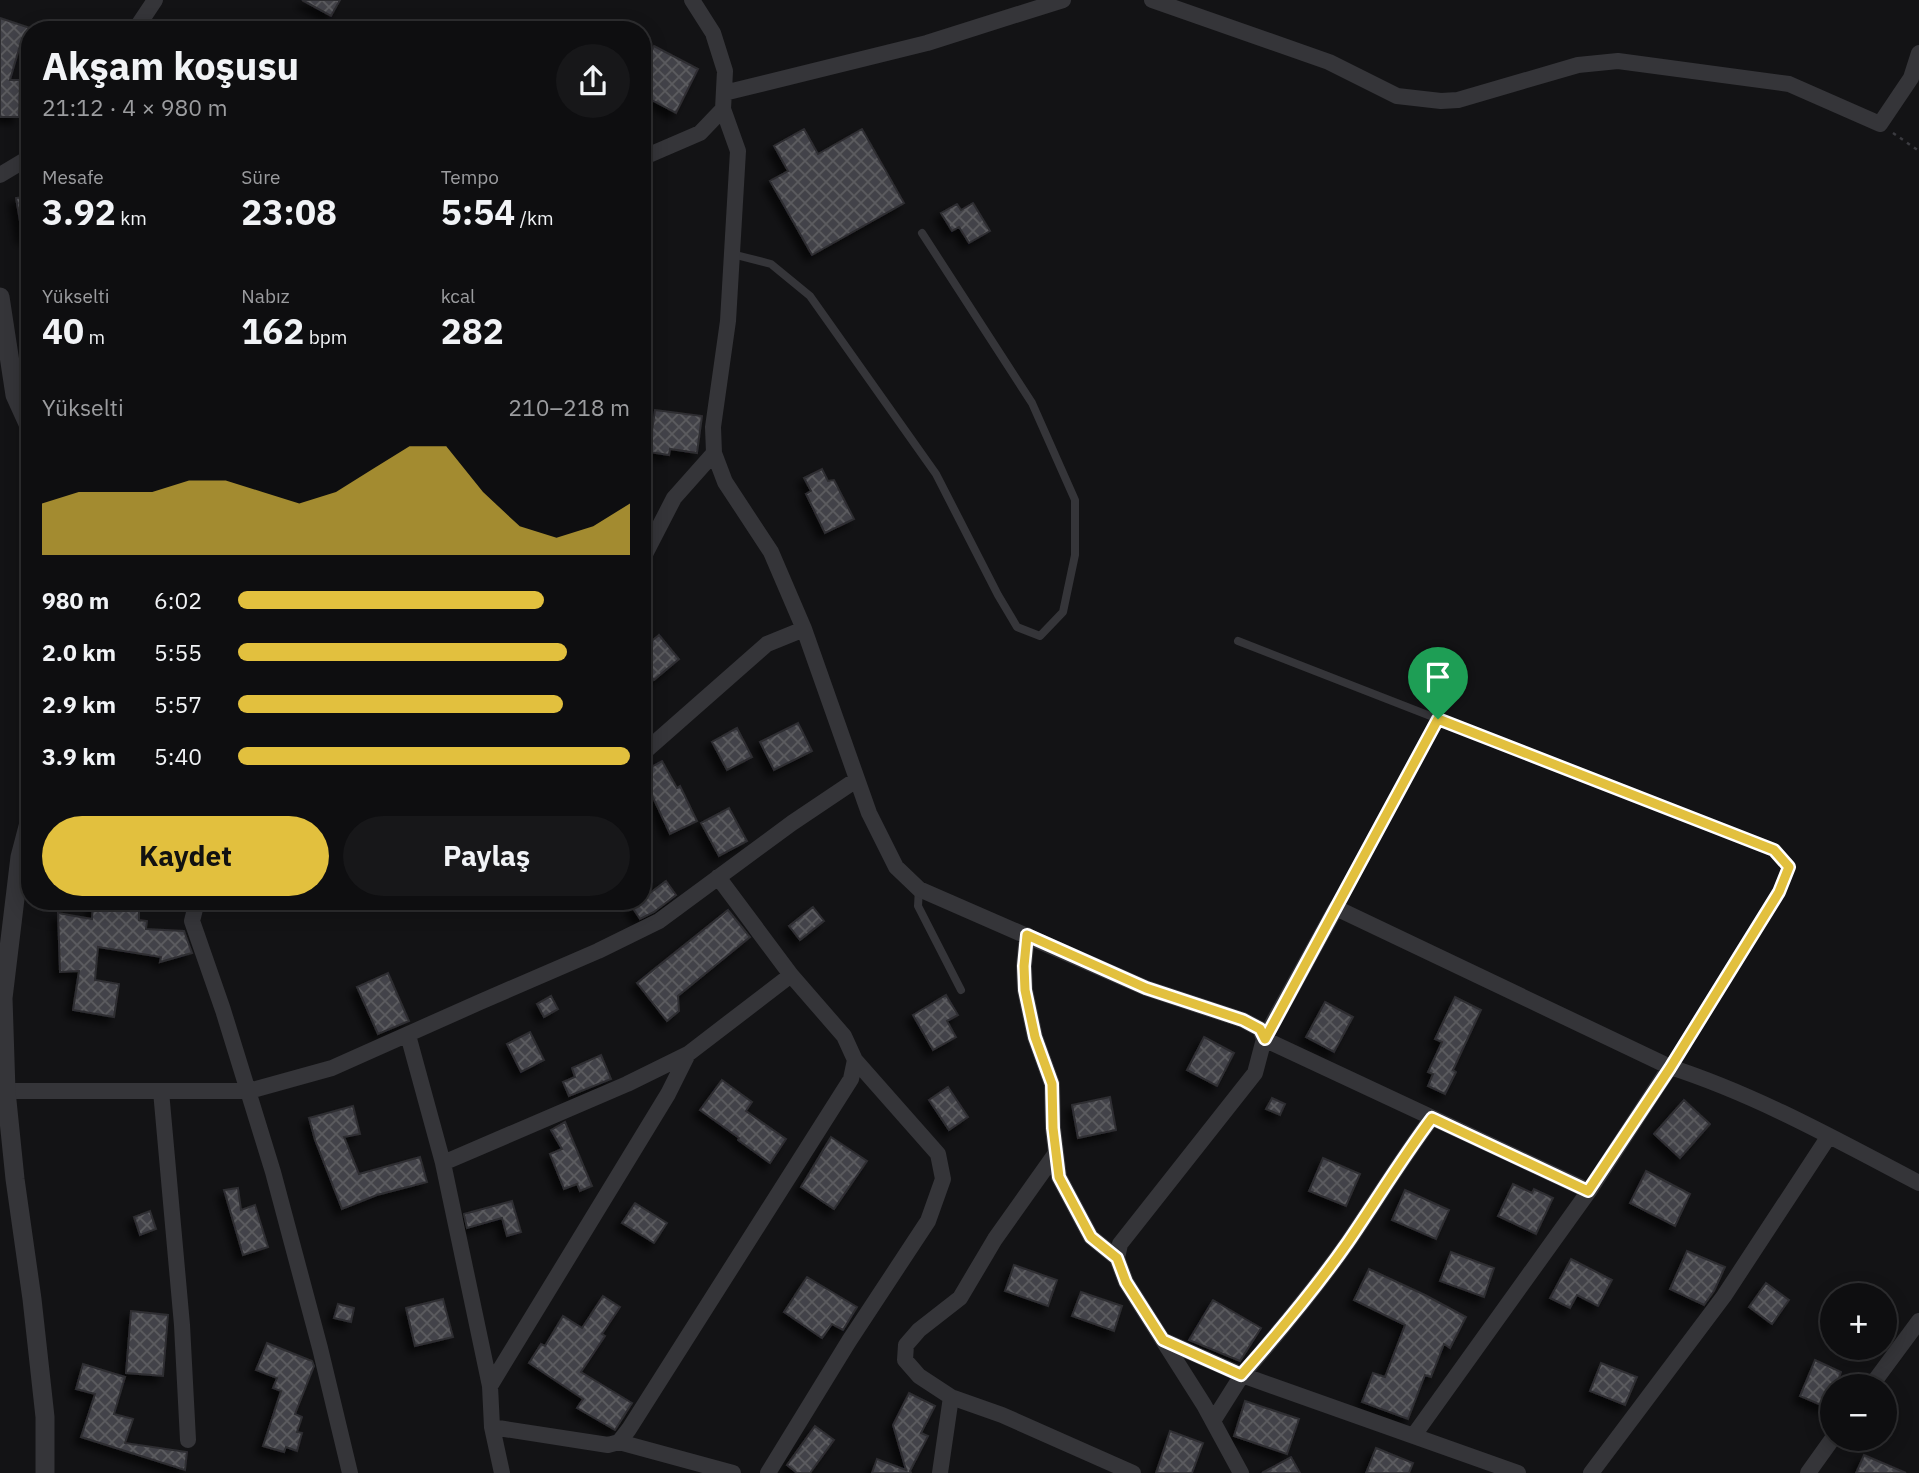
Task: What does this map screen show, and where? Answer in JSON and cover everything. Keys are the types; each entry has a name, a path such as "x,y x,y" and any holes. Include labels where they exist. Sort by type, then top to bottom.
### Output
{"street":[{"path":"141,21 155,0"},
{"path":"692,0 713,33 725,71 724,101 738,151 728,321 713,427 714,453 725,482 771,552 804,629 869,813 896,867 919,889 1146,988 1243,1020 1260,1029 1265,1039 1588,1191"},
{"path":"651,154 700,133 724,101 927,43 1063,0"},
{"path":"1153,0 1329,62 1397,96 1441,101 1458,100 1578,65 1618,61 1789,84 1880,124 1911,78 1919,53"},
{"path":"0,175 21,162"},
{"path":"0,297 15,395 21,408"},
{"path":"651,543 674,498 714,453"},
{"path":"651,746 766,644 804,629"},
{"path":"6,1091 249,1091 332,1068 611,945 659,920 856,780"},
{"path":"21,853 3,998 6,1091 45,1417 45,1473"},
{"path":"718,877 791,975 844,1036 855,1060 938,1154 943,1178 928,1221 849,1341 768,1473"},
{"path":"1117,1258 1120,1244 1255,1073 1265,1039 1336,908 1670,1068 1709,1080 1829,1136 1919,1183"},
{"path":"195,910 192,921 249,1091 306,1298 350,1473"},
{"path":"1027,935 1025,990 1035,1037 1052,1084 1053,1128 1059,1177 1091,1237 1117,1258 1126,1282 1213,1421 1241,1473"},
{"path":"443,1163 627,1084 688,1054 791,975"},
{"path":"408,1035 443,1163 490,1387 492,1427 502,1473"},
{"path":"490,1387 668,1094 688,1054"},
{"path":"619,1442 851,1079 855,1060"},
{"path":"1413,1435 1588,1191 1670,1068"},
{"path":"161,1091 182,1325 188,1440"},
{"path":"1213,1421 1241,1375 1282,1329 1347,1243 1432,1118"},
{"path":"1591,1473 1724,1297 1829,1136"},
{"path":"1056,1153 995,1239 960,1298 919,1329 906,1345 905,1360 919,1376 951,1397 1002,1415 1133,1473"},
{"path":"1880,1374 1919,1321"},
{"path":"1163,1340 1241,1375 1518,1473"},
{"path":"940,1473 951,1397"},
{"path":"492,1427 608,1445 619,1442 733,1473"},
{"path":"1808,1473 1824,1451"}],"lane":[{"path":"732,254 771,264 810,296 936,474 1017,627 1040,636 1063,612 1075,555 1075,500 1032,403 922,233"},
{"path":"1238,641 1774,850 1789,867 1779,892 1670,1068"},
{"path":"1336,908 1438,719"},
{"path":"919,889 918,906 961,990"}],"path":[{"path":"1880,124 1919,151"}],"building":[{"path":"302,0 340,0 331,16"},
{"path":"0,18 21,25 21,42 10,80 20,80 19,117 0,117"},
{"path":"654,46 698,69 676,113 651,100 651,52"},
{"path":"804,129 818,154 862,129 904,203 812,255 770,181 788,171 774,146"},
{"path":"21,197 21,227 16,198"},
{"path":"973,203 990,231 969,243 959,227 952,231 941,213 957,204 961,210"},
{"path":"655,410 702,416 697,453 670,449 669,455 651,452"},
{"path":"822,469 828,481 834,480 854,519 825,533 806,494 811,491 804,478"},
{"path":"659,635 679,659 654,680 651,676 651,642"},
{"path":"798,723 812,751 774,770 760,742"},
{"path":"737,728 752,757 727,770 712,742"},
{"path":"662,761 677,788 680,786 697,821 670,834 651,793 651,767"},
{"path":"729,808 747,841 719,856 701,823"},
{"path":"666,881 676,895 640,919 634,910 651,910 651,892"},
{"path":"813,907 824,921 800,940 789,926"},
{"path":"92,910 139,910 139,920 147,921 146,929 184,931 192,953 160,962 161,957 98,947 95,980 119,984 114,1017 73,1010 79,971 60,972 58,913 92,919"},
{"path":"728,910 750,937 678,996 679,1011 667,1021 637,983"},
{"path":"388,973 409,1021 378,1034 357,987"},
{"path":"946,995 958,1015 947,1021 956,1037 933,1050 913,1015"},
{"path":"551,996 558,1009 544,1017 537,1004"},
{"path":"1455,997 1481,1010 1453,1070 1456,1072 1445,1094 1428,1086 1433,1074 1428,1072 1442,1042 1435,1039"},
{"path":"1325,1002 1353,1017 1334,1052 1306,1037"},
{"path":"530,1032 544,1060 521,1072 507,1044"},
{"path":"1204,1037 1234,1053 1217,1086 1187,1070"},
{"path":"601,1055 611,1079 569,1096 563,1082 575,1077 572,1068"},
{"path":"722,1080 752,1102 746,1111 786,1139 770,1163 700,1110"},
{"path":"948,1087 968,1117 949,1130 929,1100"},
{"path":"1110,1097 1116,1130 1078,1138 1072,1105"},
{"path":"1272,1098 1285,1104 1280,1115 1266,1109"},
{"path":"1684,1100 1710,1124 1680,1158 1654,1134"},
{"path":"353,1106 360,1134 344,1137 359,1174 420,1157 427,1182 377,1195 342,1209 309,1118"},
{"path":"565,1122 592,1186 580,1191 577,1184 564,1189 550,1154 562,1149 551,1130"},
{"path":"831,1137 867,1161 834,1209 801,1187"},
{"path":"1323,1158 1360,1174 1346,1206 1309,1191"},
{"path":"1646,1171 1690,1194 1675,1226 1630,1203"},
{"path":"1513,1184 1532,1193 1534,1189 1553,1198 1536,1234 1498,1216"},
{"path":"238,1188 241,1210 255,1205 268,1247 243,1255 224,1190"},
{"path":"1405,1190 1449,1210 1436,1239 1392,1220"},
{"path":"512,1201 521,1232 507,1236 502,1218 467,1228 464,1214"},
{"path":"635,1203 667,1223 654,1243 622,1223"},
{"path":"150,1211 156,1229 140,1235 134,1217"},
{"path":"1687,1251 1725,1267 1704,1305 1670,1289"},
{"path":"1451,1252 1494,1268 1484,1297 1440,1281"},
{"path":"1571,1259 1612,1280 1598,1306 1577,1295 1570,1308 1550,1298"},
{"path":"1014,1265 1057,1280 1048,1306 1005,1291"},
{"path":"1369,1269 1466,1317 1450,1348 1444,1344 1431,1377 1425,1375 1408,1419 1362,1402 1373,1373 1385,1377 1405,1325 1354,1300"},
{"path":"807,1277 857,1307 843,1330 832,1324 822,1338 784,1312"},
{"path":"1766,1283 1789,1300 1772,1324 1749,1307"},
{"path":"1081,1292 1122,1306 1114,1331 1072,1316"},
{"path":"603,1296 620,1307 581,1372 632,1403 615,1430 577,1408 583,1399 529,1363 541,1344 545,1346 563,1316 582,1328"},
{"path":"443,1299 453,1337 415,1346 406,1308"},
{"path":"1213,1300 1261,1328 1240,1361 1189,1340"},
{"path":"338,1304 354,1308 351,1322 334,1318"},
{"path":"131,1311 168,1315 163,1376 126,1373"},
{"path":"267,1343 312,1361 314,1366 295,1414 302,1417 297,1432 302,1433 297,1451 286,1447 284,1452 263,1446 281,1391 273,1388 277,1378 256,1370"},
{"path":"1815,1360 1841,1372 1820,1374 1820,1405 1800,1396"},
{"path":"1601,1363 1637,1377 1625,1405 1590,1391"},
{"path":"83,1364 125,1377 114,1414 133,1419 125,1443 187,1452 185,1470 81,1437 95,1394 76,1389"},
{"path":"909,1393 935,1406 921,1433 928,1436 911,1473 872,1473 877,1459 906,1470 893,1425"},
{"path":"1245,1401 1299,1419 1287,1454 1234,1436"},
{"path":"815,1426 834,1440 810,1473 797,1473 787,1465"},
{"path":"1170,1431 1203,1443 1192,1473 1156,1473"},
{"path":"1376,1448 1413,1463 1409,1473 1366,1473"},
{"path":"1864,1455 1906,1473 1856,1473"},
{"path":"1291,1457 1300,1473 1262,1473"}],"route":[{"path":"1438,719 1774,850 1789,867 1779,892 1670,1068 1588,1191 1432,1118 1347,1243 1282,1329 1241,1375 1163,1340 1126,1282 1117,1258 1091,1237 1059,1177 1053,1128 1052,1084 1035,1037 1025,990 1027,935 1146,988 1243,1020 1260,1029 1265,1039 1438,719"}]}
